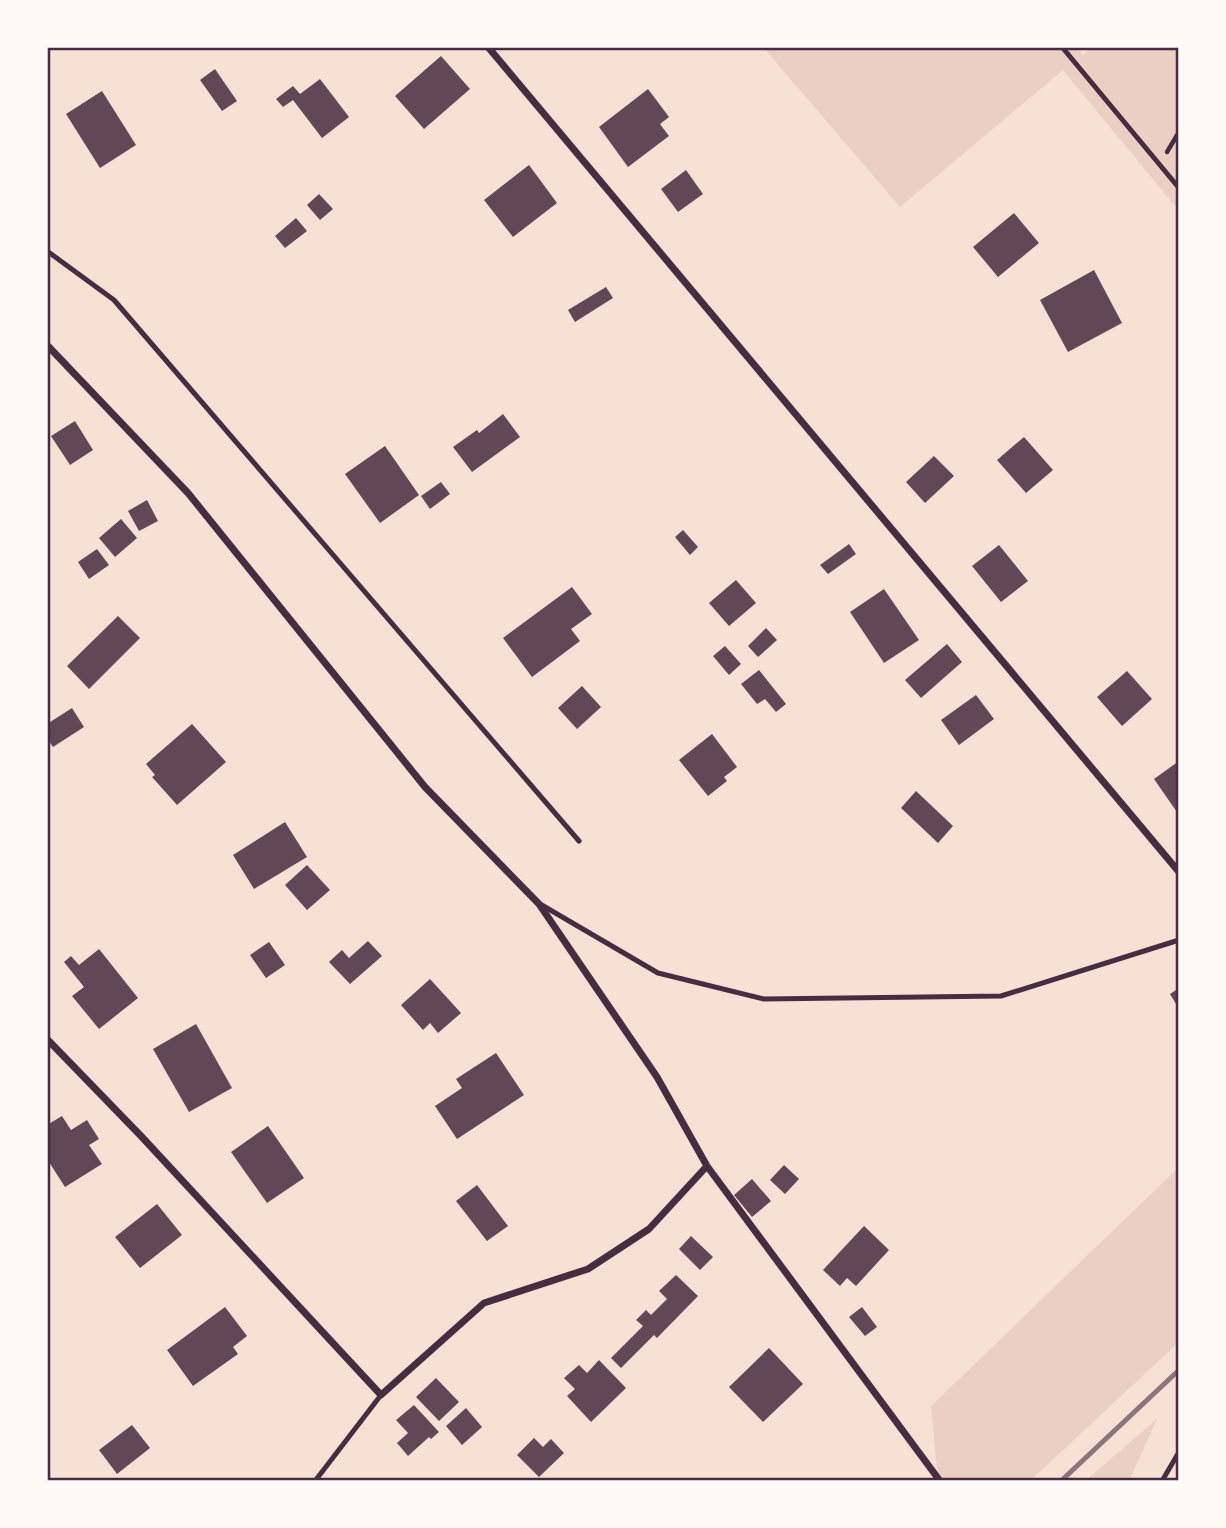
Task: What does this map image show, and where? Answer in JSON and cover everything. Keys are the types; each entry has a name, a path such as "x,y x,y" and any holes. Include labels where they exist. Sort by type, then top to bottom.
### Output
{"street":[{"path":"488,47 1179,872"},
{"path":"47,345 188,493 425,787 540,904 657,1077 708,1166 940,1481"},
{"path":"47,1039 141,1136 380,1395 484,1303 588,1269 649,1229 708,1166"}],"lane":[{"path":"1062,47 1179,188"},
{"path":"47,251 114,300 579,841"},
{"path":"540,904 658,973 764,999 1001,996 1179,940"},
{"path":"315,1481 380,1395"},
{"path":"1162,1481 1179,1452"}],"shaded area":[{"path":"763,47 1077,47 1083,55 1092,47 1179,47 1179,211 1063,70 900,207"},
{"path":"1179,1167 1179,1342 1030,1481 938,1481 931,1406"},
{"path":"1157,1419 1129,1481 1085,1481"}],"building":[{"path":"441,56 470,89 424,129 395,96"},
{"path":"215,69 237,101 222,111 200,80"},
{"path":"320,79 349,117 322,138 293,100 283,107 276,99 293,86 300,94"},
{"path":"648,89 669,117 660,124 669,136 628,167 599,127"},
{"path":"102,91 136,145 100,168 66,114"},
{"path":"529,165 557,203 513,237 484,200"},
{"path":"686,170 703,194 678,212 661,189"},
{"path":"319,194 333,209 320,220 307,205"},
{"path":"1014,213 1039,243 998,277 973,247"},
{"path":"296,218 307,231 285,248 275,236"},
{"path":"1094,270 1122,323 1068,352 1040,300"},
{"path":"606,287 613,298 575,322 568,310"},
{"path":"503,414 520,437 472,472 453,447 477,430 479,433"},
{"path":"75,421 93,450 70,465 51,436"},
{"path":"1024,437 1053,470 1026,493 997,460"},
{"path":"385,446 419,495 380,523 345,474"},
{"path":"934,456 954,476 925,503 906,482"},
{"path":"441,482 450,494 430,509 421,496"},
{"path":"147,500 158,521 139,531 128,511"},
{"path":"121,519 137,538 115,557 99,538"},
{"path":"683,530 698,547 690,555 675,537"},
{"path":"849,544 856,554 828,574 820,565"},
{"path":"999,545 1028,581 1001,602 972,566"},
{"path":"97,549 109,565 89,579 78,562"},
{"path":"736,580 756,603 729,626 709,603"},
{"path":"572,587 592,614 571,629 580,641 532,677 503,638"},
{"path":"884,589 919,640 884,663 850,612"},
{"path":"118,616 140,638 89,689 67,666"},
{"path":"766,628 777,640 758,657 748,646"},
{"path":"947,644 962,662 921,698 905,680"},
{"path":"725,646 741,664 729,675 713,656"},
{"path":"759,670 786,704 776,712 765,699 757,704 741,684"},
{"path":"1127,671 1152,699 1122,726 1097,697"},
{"path":"582,686 601,707 577,729 558,708"},
{"path":"976,695 994,719 959,745 941,720"},
{"path":"72,708 84,727 53,747 47,738 47,724"},
{"path":"192,724 226,762 177,805 152,777 155,775 146,764"},
{"path":"712,734 737,767 724,777 727,781 708,796 679,760"},
{"path":"1179,761 1179,815 1154,779"},
{"path":"916,791 953,826 938,843 901,808"},
{"path":"285,822 307,857 254,889 233,855"},
{"path":"307,865 330,890 307,910 285,885"},
{"path":"368,941 382,956 350,984 329,962 342,950 349,958"},
{"path":"269,942 285,965 266,978 250,955"},
{"path":"99,949 138,998 99,1029 72,996 84,987 64,962 71,956 79,965"},
{"path":"430,979 461,1013 438,1033 430,1023 423,1030 401,1005"},
{"path":"1179,988 1179,1009 1170,994"},
{"path":"196,1024 232,1088 189,1112 153,1049"},
{"path":"496,1053 524,1095 457,1139 435,1106 462,1088 456,1079"},
{"path":"62,1116 71,1130 87,1120 99,1139 89,1145 102,1164 65,1187 47,1159 47,1125"},
{"path":"268,1126 304,1178 267,1203 231,1152"},
{"path":"784,1165 799,1179 785,1194 770,1180"},
{"path":"752,1179 771,1201 752,1217 734,1195"},
{"path":"477,1185 508,1226 487,1241 456,1201"},
{"path":"157,1204 182,1235 140,1268 115,1237"},
{"path":"864,1226 889,1250 856,1286 847,1278 840,1286 823,1270"},
{"path":"691,1236 713,1257 700,1270 679,1249"},
{"path":"676,1275 698,1296 657,1338 654,1335 621,1368 611,1358 643,1326 636,1320 646,1310 651,1315 667,1299 659,1291"},
{"path":"225,1307 247,1336 233,1347 238,1354 193,1386 167,1350"},
{"path":"862,1307 877,1327 865,1336 849,1317"},
{"path":"769,1348 803,1384 763,1422 729,1387"},
{"path":"599,1360 626,1388 591,1422 567,1396 575,1389 564,1378 579,1365 587,1373"},
{"path":"436,1378 459,1402 439,1421 416,1397"},
{"path":"414,1405 439,1432 431,1439 429,1437 408,1456 397,1443 408,1433 396,1420"},
{"path":"466,1408 482,1427 462,1445 446,1426"},
{"path":"132,1425 150,1448 117,1474 99,1450"},
{"path":"534,1438 543,1447 551,1439 564,1453 539,1477 517,1455"}],"railway":[{"path":"1061,1481 1179,1370"}]}
